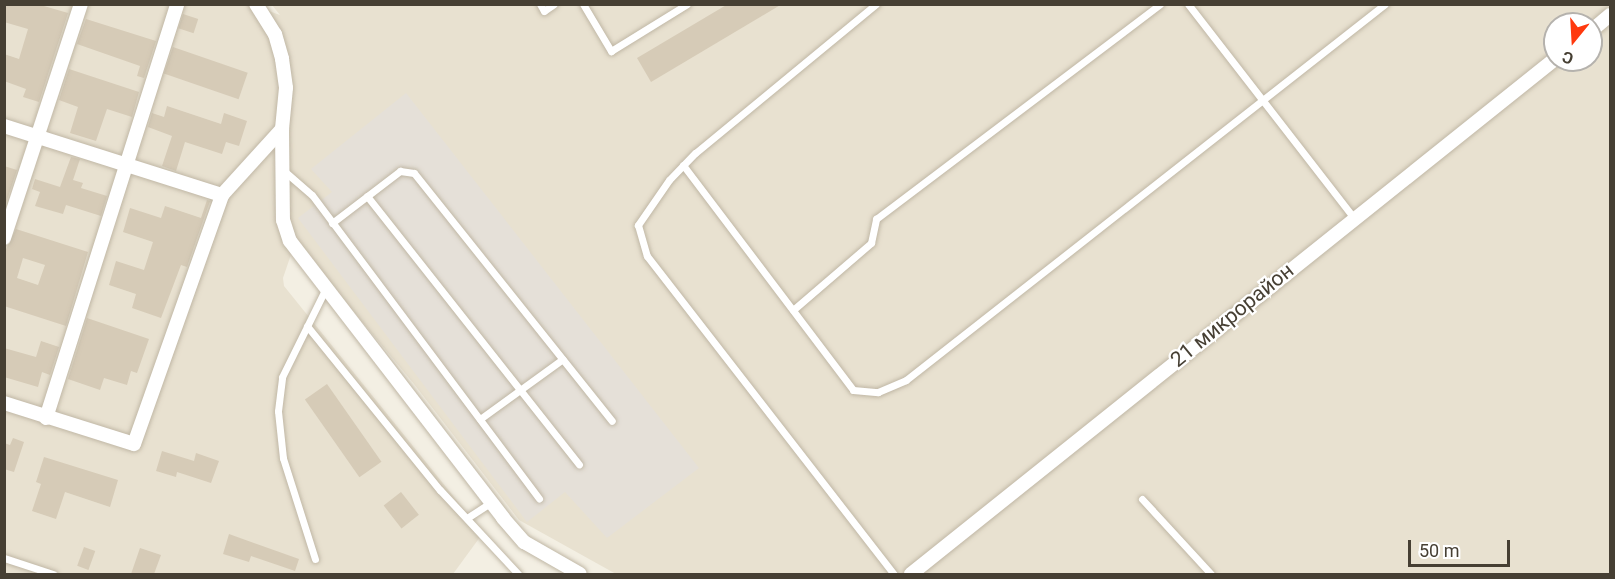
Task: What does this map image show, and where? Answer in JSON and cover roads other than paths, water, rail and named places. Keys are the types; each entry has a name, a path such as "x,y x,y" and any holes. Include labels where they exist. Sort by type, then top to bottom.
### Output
{"street":[{"path":"4,238 81,4"},
{"path":"46,418 124,165 177,4"},
{"path":"256,4 275,34 282,58 286,88 282,129 283,220 290,241 325,290 490,502 524,542 580,574"},
{"name":"21 микрорайон","path":"911,574 1353,217 1543,68"},
{"path":"4,126 222,195"},
{"path":"4,403 134,444 222,195 282,129"}],"lane":[{"path":"540,4 544,10 554,4"},
{"path":"583,4 611,51 687,4"},
{"path":"876,4 683,165 638,225 647,256 894,574"},
{"path":"793,310 871,243 876,219 1160,4"},
{"path":"1188,4 1353,217"},
{"path":"683,165 854,390 878,392 906,380 1264,102 1385,4"},
{"path":"283,170 305,187 539,498"},
{"path":"332,224 400,171 414,173 612,421"},
{"path":"367,196 579,464"},
{"path":"315,559 283,458 278,411 282,377 325,290"},
{"path":"307,327 466,518 518,574"},
{"path":"480,419 563,359"},
{"path":"1142,500 1211,574"},
{"path":"466,518 490,502"},
{"path":"4,558 53,574"}]}
